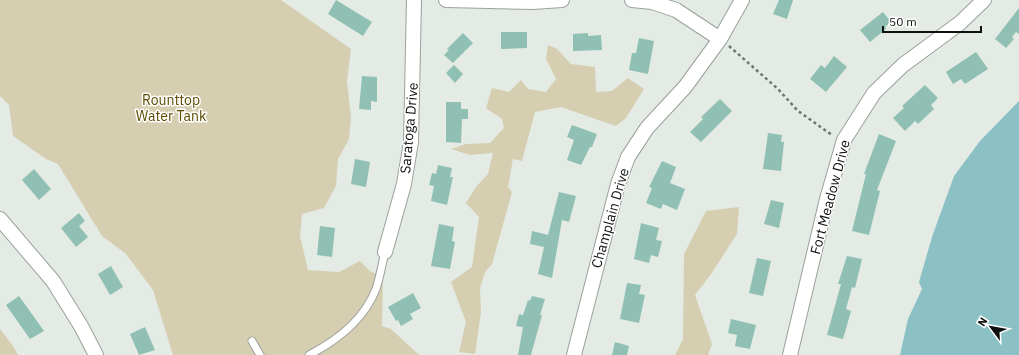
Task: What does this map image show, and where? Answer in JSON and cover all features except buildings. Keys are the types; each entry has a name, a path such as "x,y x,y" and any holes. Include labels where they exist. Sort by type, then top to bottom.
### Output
{"street":[{"name":"Saratoga Drive","path":"385,252 404,184 411,142 414,0"},
{"path":"446,0 562,0"},
{"path":"632,0 652,2 676,10 720,38"},
{"name":"Champlain Drive","path":"574,355 618,184 628,156 647,128 685,87 720,38 742,0"},
{"name":"Fort Meadow Drive","path":"790,355 827,199 844,140 874,93 903,65 960,24 984,0"},
{"path":"0,219 53,281 81,326 96,355"}],"lane":[{"path":"309,355 329,344 346,331 358,318 370,301 376,288 385,252"},
{"path":"252,341 260,355"}],"path":[{"path":"720,38 746,59 798,111 829,134 844,140"}],"green space":[{"name":"Rounttop Water Tank","path":"0,0 281,0 351,49 347,81 351,117 349,139 338,159 336,186 324,208 302,214 300,236 308,270 339,272 360,261 371,272 383,275 382,326 391,329 419,355 173,355 153,290 126,254 102,236 58,164 46,159 13,136 9,105 0,96"},
{"path":"548,45 557,49 571,64 595,67 596,92 612,91 628,78 644,89 626,118 616,126 561,107 535,112 522,161 513,159 508,187 512,192 492,264 485,272 480,288 481,312 475,354 459,352 466,322 451,282 472,267 479,217 466,203 476,187 488,174 493,153 470,155 451,149 466,144 490,143 504,128 502,119 486,108 492,88 509,92 521,80 528,89 546,92 556,79 546,59"},
{"path":"739,207 737,234 711,274 695,295 712,344 708,355 675,355 683,339 684,254 706,211"},
{"path":"0,329 13,346 18,355 0,355"}],"water":[{"path":"1019,101 1019,355 900,355 908,319 922,289 919,282 932,237 954,176 980,141"}]}
